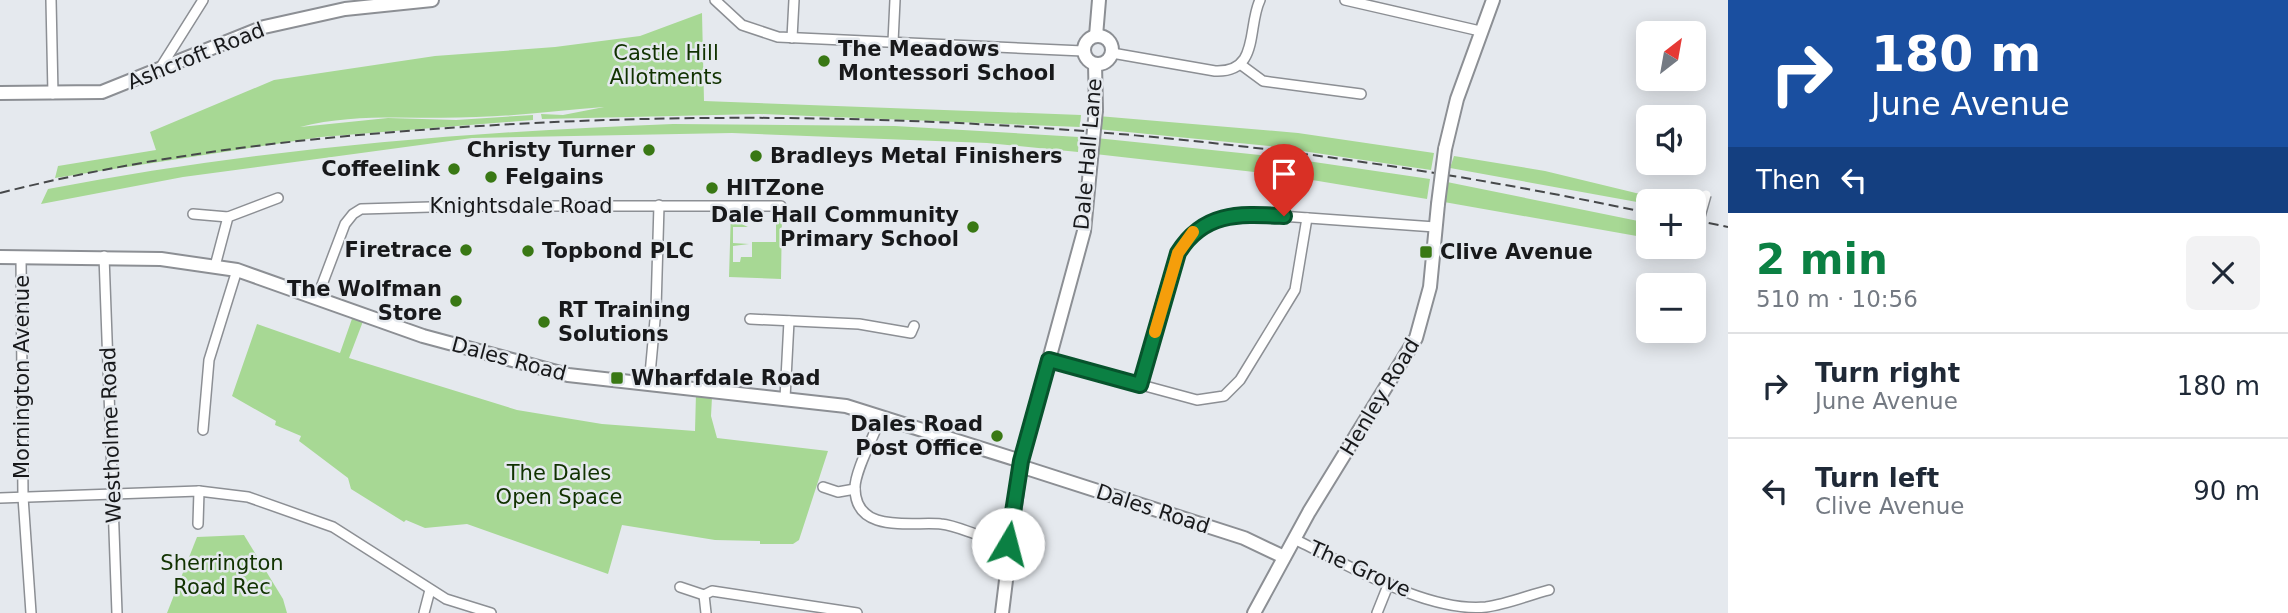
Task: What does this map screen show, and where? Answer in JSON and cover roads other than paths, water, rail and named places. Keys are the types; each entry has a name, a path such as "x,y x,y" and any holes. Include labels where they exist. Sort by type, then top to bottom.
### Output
{"street":[{"path":"51,0 53,94"},
{"path":"158,71 203,0"},
{"name":"Ashcroft Road","path":"0,93 102,92 264,27 365,6 432,0"},
{"path":"715,0 734,19 750,29 768,35 1083,51"},
{"path":"792,38 794,0"},
{"path":"893,41 895,0"},
{"path":"1096,36 1099,0"},
{"path":"1112,53 1216,71 1230,70 1240,64 1250,51 1260,0"},
{"path":"1345,0 1388,5 1480,31"},
{"name":"Henley Road","path":"1254,613 1294,539 1416,338 1428,301 1445,149 1457,99 1493,0"},
{"path":"182,35 192,55"},
{"path":"1096,36 1109,41 1112,53 1108,61 1095,65 1088,61 1083,51 1086,43 1096,36"},
{"path":"1240,64 1263,81 1361,94"},
{"name":"Dale Hall Lane","path":"1002,613 1021,464 1084,231 1096,110 1095,65"},
{"path":"193,214 228,217 278,198"},
{"name":"Knightsdale Road","path":"317,298 345,224 361,209 465,205 781,206"},
{"path":"649,386 656,309 659,205"},
{"path":"1140,385 1178,253 1192,233 1212,219 1237,213 1435,226"},
{"path":"215,266 228,217"},
{"path":"1049,360 1197,400 1217,398 1234,388 1295,290 1307,218"},
{"name":"Dales Road","path":"0,257 104,256 215,266 237,270 423,336 568,375 846,406 1244,538 1284,557"},
{"name":"Westholme Road","path":"104,256 117,613"},
{"name":"Mornington Avenue","path":"21,257 23,497 31,613"},
{"path":"203,430 209,360 237,270"},
{"path":"750,319 859,324 911,333 914,326"},
{"path":"785,398 789,321"},
{"path":"194,413 205,414"},
{"path":"881,417 855,489 860,506 869,517 905,526 944,524 978,535"},
{"path":"823,487 838,492 855,489"},
{"path":"198,524 199,491"},
{"path":"0,498 199,491 248,497 305,515 348,535 430,590 460,605 491,613"},
{"name":"The Grove","path":"1294,539 1389,583 1445,605 1486,607 1549,590"},
{"path":"1377,613 1389,583"},
{"path":"681,587 704,595 712,591 857,613"},
{"path":"424,613 430,590"},
{"path":"704,595 706,613"}],"railway":[{"path":"0,193 137,164 345,136 554,122 692,118 829,119 967,123 1240,146 1513,186 1636,211"},
{"path":"1706,222 1728,227"}],"place":[{"name":"The Meadows Montessori School","path":"824,61"},
{"name":"Christy Turner","path":"649,150"},
{"name":"Bradleys Metal Finishers","path":"756,156"},
{"name":"Coffeelink","path":"454,169"},
{"name":"Felgains","path":"491,177"},
{"name":"HITZone","path":"712,188"},
{"name":"Dale Hall Community Primary School","path":"973,227"},
{"name":"Firetrace","path":"466,250"},
{"name":"Topbond PLC","path":"528,251"},
{"name":"Clive Avenue","path":"1426,252"},
{"name":"The Wolfman Store","path":"456,301"},
{"name":"RT Training Solutions","path":"544,322"},
{"name":"Wharfdale Road","path":"617,378"},
{"name":"Dales Road Post Office","path":"997,436"}],"park label":[{"name":"Castle Hill Allotments","path":"666,65"},
{"name":"The Dales Open Space","path":"559,485"},
{"name":"Sherrington Road Rec","path":"222,575"}]}
